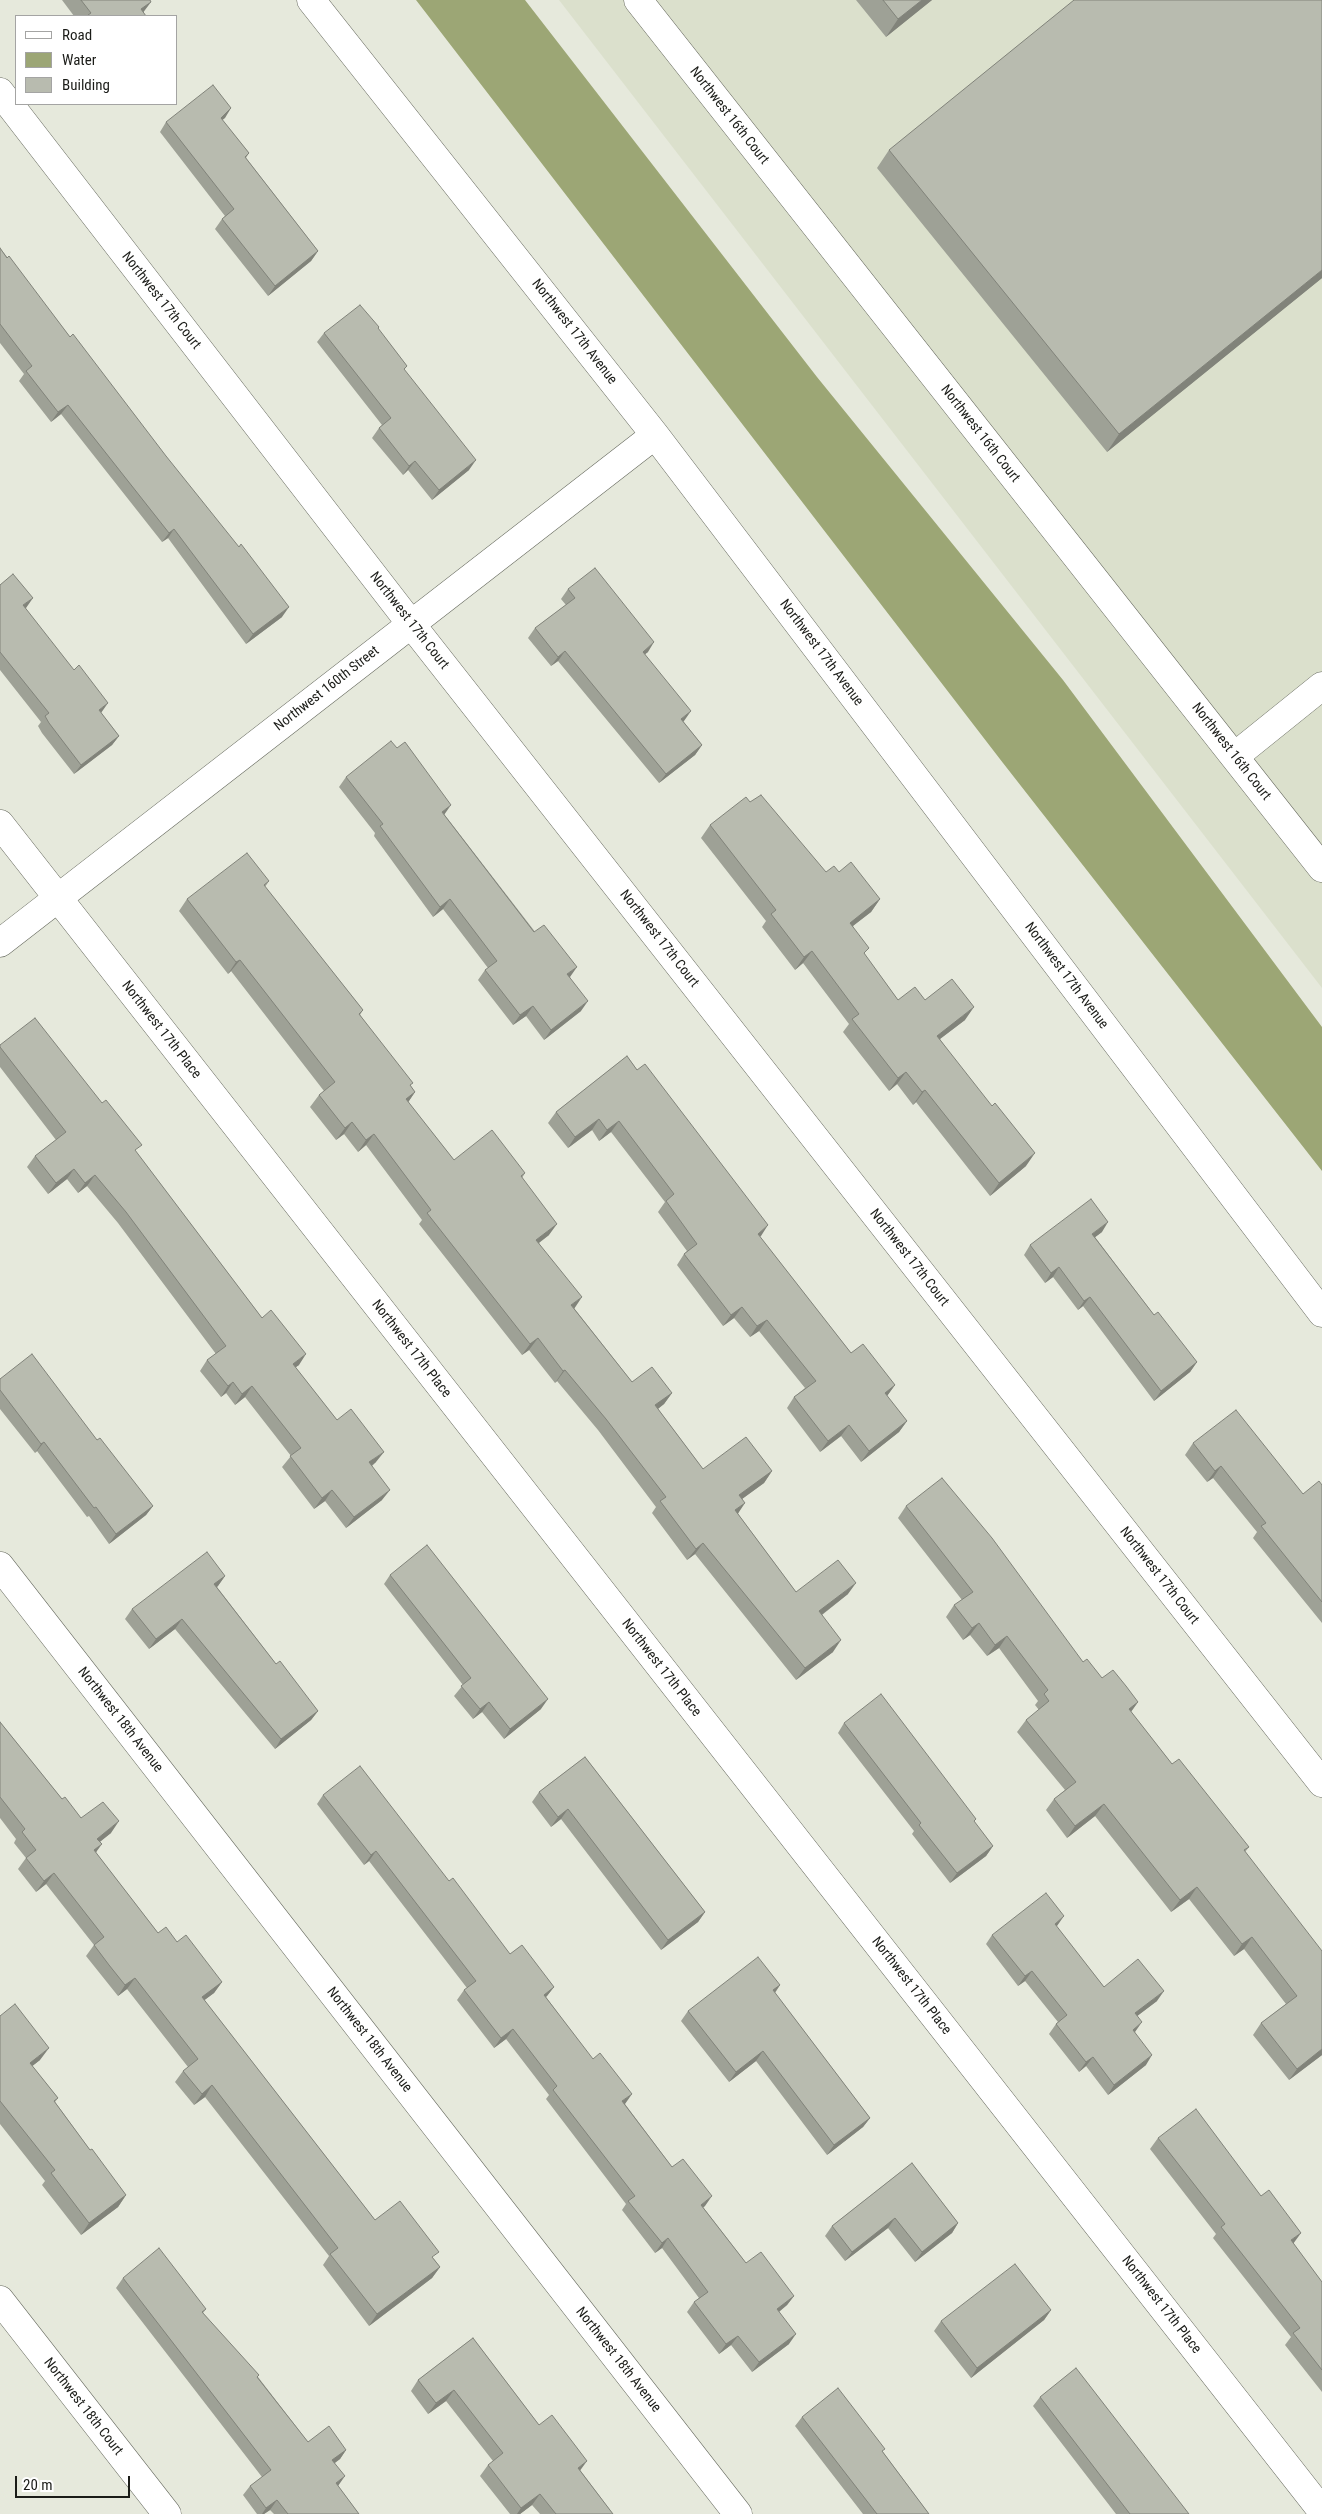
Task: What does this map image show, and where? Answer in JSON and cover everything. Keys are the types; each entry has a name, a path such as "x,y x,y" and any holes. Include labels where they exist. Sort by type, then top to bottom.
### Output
{"street":[{"name":"Northwest 17th Avenue","path":"311,0 655,434 1322,1313"},
{"name":"Northwest 16th Court","path":"638,0 1322,868"},
{"name":"Northwest 17th Court","path":"0,92 411,624 1322,1783"},
{"name":"Northwest 160th Street","path":"0,943 655,434"},
{"path":"1234,756 1322,686"},
{"name":"Northwest 17th Place","path":"0,824 1322,2511"},
{"name":"Northwest 18th Avenue","path":"0,1566 738,2514"},
{"name":"Northwest 18th Court","path":"0,2300 167,2514"}],"shaded area":[{"path":"559,0 1322,0 1322,988"}],"water":[{"path":"416,0 525,0 817,377 1063,680 1322,1027 1322,1171 1003,763"}],"building":[{"path":"81,0 150,0 151,2 141,9 145,15 88,15 91,13"},
{"path":"883,0 922,0 898,19"},
{"path":"1074,0 1322,0 1322,270 1119,434 889,150"},
{"path":"213,85 231,108 221,118 249,153 245,157 318,251 275,286 222,219 234,209 166,122"},
{"path":"0,248 7,258 9,256 70,337 73,334 166,456 239,547 241,544 289,607 253,634 174,529 169,533 68,405 58,412 26,371 32,366 0,324"},
{"path":"360,305 379,327 407,366 404,369 476,460 439,490 415,461 409,466 379,428 391,418 324,333"},
{"path":"595,568 654,642 643,652 691,711 681,719 702,745 666,774 565,651 558,657 535,628 575,598 568,589"},
{"path":"13,574 33,598 23,605 74,670 79,665 108,703 99,710 119,736 81,765 49,723 45,716 49,713 0,652 0,585"},
{"path":"391,741 397,748 405,742 451,805 442,812 534,932 544,925 577,967 567,974 588,1001 551,1030 533,1006 520,1015 485,970 497,961 450,899 440,907 380,826 383,824 346,777"},
{"path":"761,795 826,872 834,866 839,872 851,862 880,899 850,923 869,948 864,953 898,1000 915,987 925,1000 952,979 974,1007 937,1036 992,1106 995,1103 1035,1153 999,1183 925,1090 922,1092 906,1072 898,1078 852,1019 859,1014 812,951 804,957 771,914 776,910 710,825 746,797 750,802"},
{"path":"247,853 269,881 264,885 363,1010 359,1014 413,1083 410,1085 415,1092 406,1099 454,1160 492,1130 525,1173 521,1176 557,1224 536,1240 582,1297 571,1305 632,1382 652,1367 672,1393 655,1405 703,1469 746,1437 772,1471 739,1495 745,1503 735,1510 796,1592 838,1560 856,1583 819,1611 841,1640 805,1668 703,1543 696,1549 660,1501 666,1497 606,1419 565,1370 563,1371 538,1338 530,1344 427,1213 431,1210 374,1134 366,1140 352,1122 345,1128 319,1095 335,1082 240,960 236,962 187,899"},
{"path":"35,1018 102,1103 106,1100 142,1145 135,1150 262,1318 271,1310 306,1354 293,1364 337,1420 351,1409 384,1452 369,1462 390,1490 354,1517 332,1490 322,1498 290,1456 301,1448 252,1386 242,1394 233,1382 228,1386 207,1360 226,1346 126,1212 95,1175 85,1183 74,1169 56,1183 35,1156 66,1132 0,1045"},
{"path":"627,1056 637,1070 645,1064 768,1225 758,1234 851,1353 863,1344 895,1385 885,1393 907,1421 869,1451 849,1425 828,1441 794,1397 816,1381 767,1320 757,1326 742,1307 731,1315 684,1254 697,1244 666,1201 674,1194 619,1121 607,1130 599,1119 575,1137 556,1112"},
{"path":"1091,1199 1108,1222 1092,1234 1154,1315 1158,1312 1197,1362 1161,1391 1090,1297 1084,1301 1059,1267 1051,1273 1030,1245"},
{"path":"32,1354 97,1440 100,1438 153,1506 116,1534 44,1442 41,1444 0,1390 0,1379"},
{"path":"1236,1410 1303,1494 1319,1481 1322,1485 1322,1602 1261,1526 1266,1523 1221,1466 1215,1471 1193,1443"},
{"path":"942,1478 992,1538 1083,1662 1087,1659 1102,1678 1113,1670 1126,1686 1138,1702 1129,1709 1172,1764 1179,1759 1249,1847 1244,1850 1322,1951 1322,2049 1297,2069 1261,2023 1297,1996 1252,1937 1242,1944 1197,1887 1180,1900 1104,1804 1075,1826 1054,1799 1076,1782 1026,1720 1049,1701 1044,1694 1048,1690 1007,1636 995,1645 979,1623 972,1628 954,1605 973,1592 906,1506"},
{"path":"427,1545 548,1699 510,1729 489,1702 480,1709 461,1686 471,1678 390,1575"},
{"path":"207,1552 225,1576 214,1584 276,1664 280,1661 318,1711 281,1739 182,1619 156,1639 132,1609"},
{"path":"881,1694 976,1819 974,1821 993,1846 957,1873 844,1723"},
{"path":"0,1722 62,1799 65,1797 81,1818 103,1802 119,1821 97,1839 102,1844 94,1850 158,1933 166,1927 177,1942 186,1935 222,1982 202,1997 375,2220 400,2201 439,2252 432,2257 440,2267 377,2314 330,2254 338,2248 212,2085 202,2094 183,2071 198,2059 135,1978 125,1985 109,1965 94,1945 104,1937 54,1873 44,1881 26,1858 36,1850 22,1832 25,1829 0,1797"},
{"path":"585,1757 705,1912 668,1940 568,1809 558,1817 539,1792"},
{"path":"360,1766 449,1881 453,1878 510,1954 522,1945 554,1987 544,1995 593,2059 600,2053 632,2094 622,2101 672,2167 683,2159 712,2196 701,2205 746,2263 761,2252 794,2296 777,2309 796,2334 759,2362 738,2336 726,2344 694,2302 708,2292 668,2238 662,2243 628,2201 635,2196 553,2090 557,2086 513,2029 501,2038 464,1990 476,1981 376,1851 371,1855 323,1795"},
{"path":"1046,1893 1064,1916 1055,1924 1104,1987 1138,1959 1164,1991 1135,2013 1142,2022 1133,2030 1152,2055 1114,2085 1093,2057 1086,2062 1056,2024 1067,2015 1032,1971 1025,1976 992,1935"},
{"path":"758,1957 780,1985 773,1990 870,2118 834,2145 763,2051 736,2072 688,2011"},
{"path":"15,2004 49,2048 30,2063 58,2098 54,2101 126,2195 89,2223 51,2173 55,2170 0,2101 0,2016"},
{"path":"1196,2109 1261,2196 1269,2190 1301,2233 1291,2240 1322,2282 1322,2370 1293,2333 1300,2328 1221,2227 1225,2224 1158,2138"},
{"path":"912,2163 958,2223 922,2252 895,2218 852,2252 832,2226"},
{"path":"159,2248 206,2309 202,2312 259,2375 257,2377 308,2442 329,2426 346,2450 332,2460 345,2476 336,2483 359,2514 288,2514 277,2500 266,2508 250,2486 271,2470 123,2278"},
{"path":"1015,2264 1051,2310 977,2368 941,2321"},
{"path":"473,2338 539,2425 552,2415 587,2461 578,2468 613,2514 556,2514 540,2494 521,2508 488,2465 503,2453 454,2390 436,2403 418,2380"},
{"path":"1076,2368 1189,2514 1130,2514 1040,2397"},
{"path":"838,2388 885,2449 882,2451 929,2514 877,2514 802,2417"}]}
